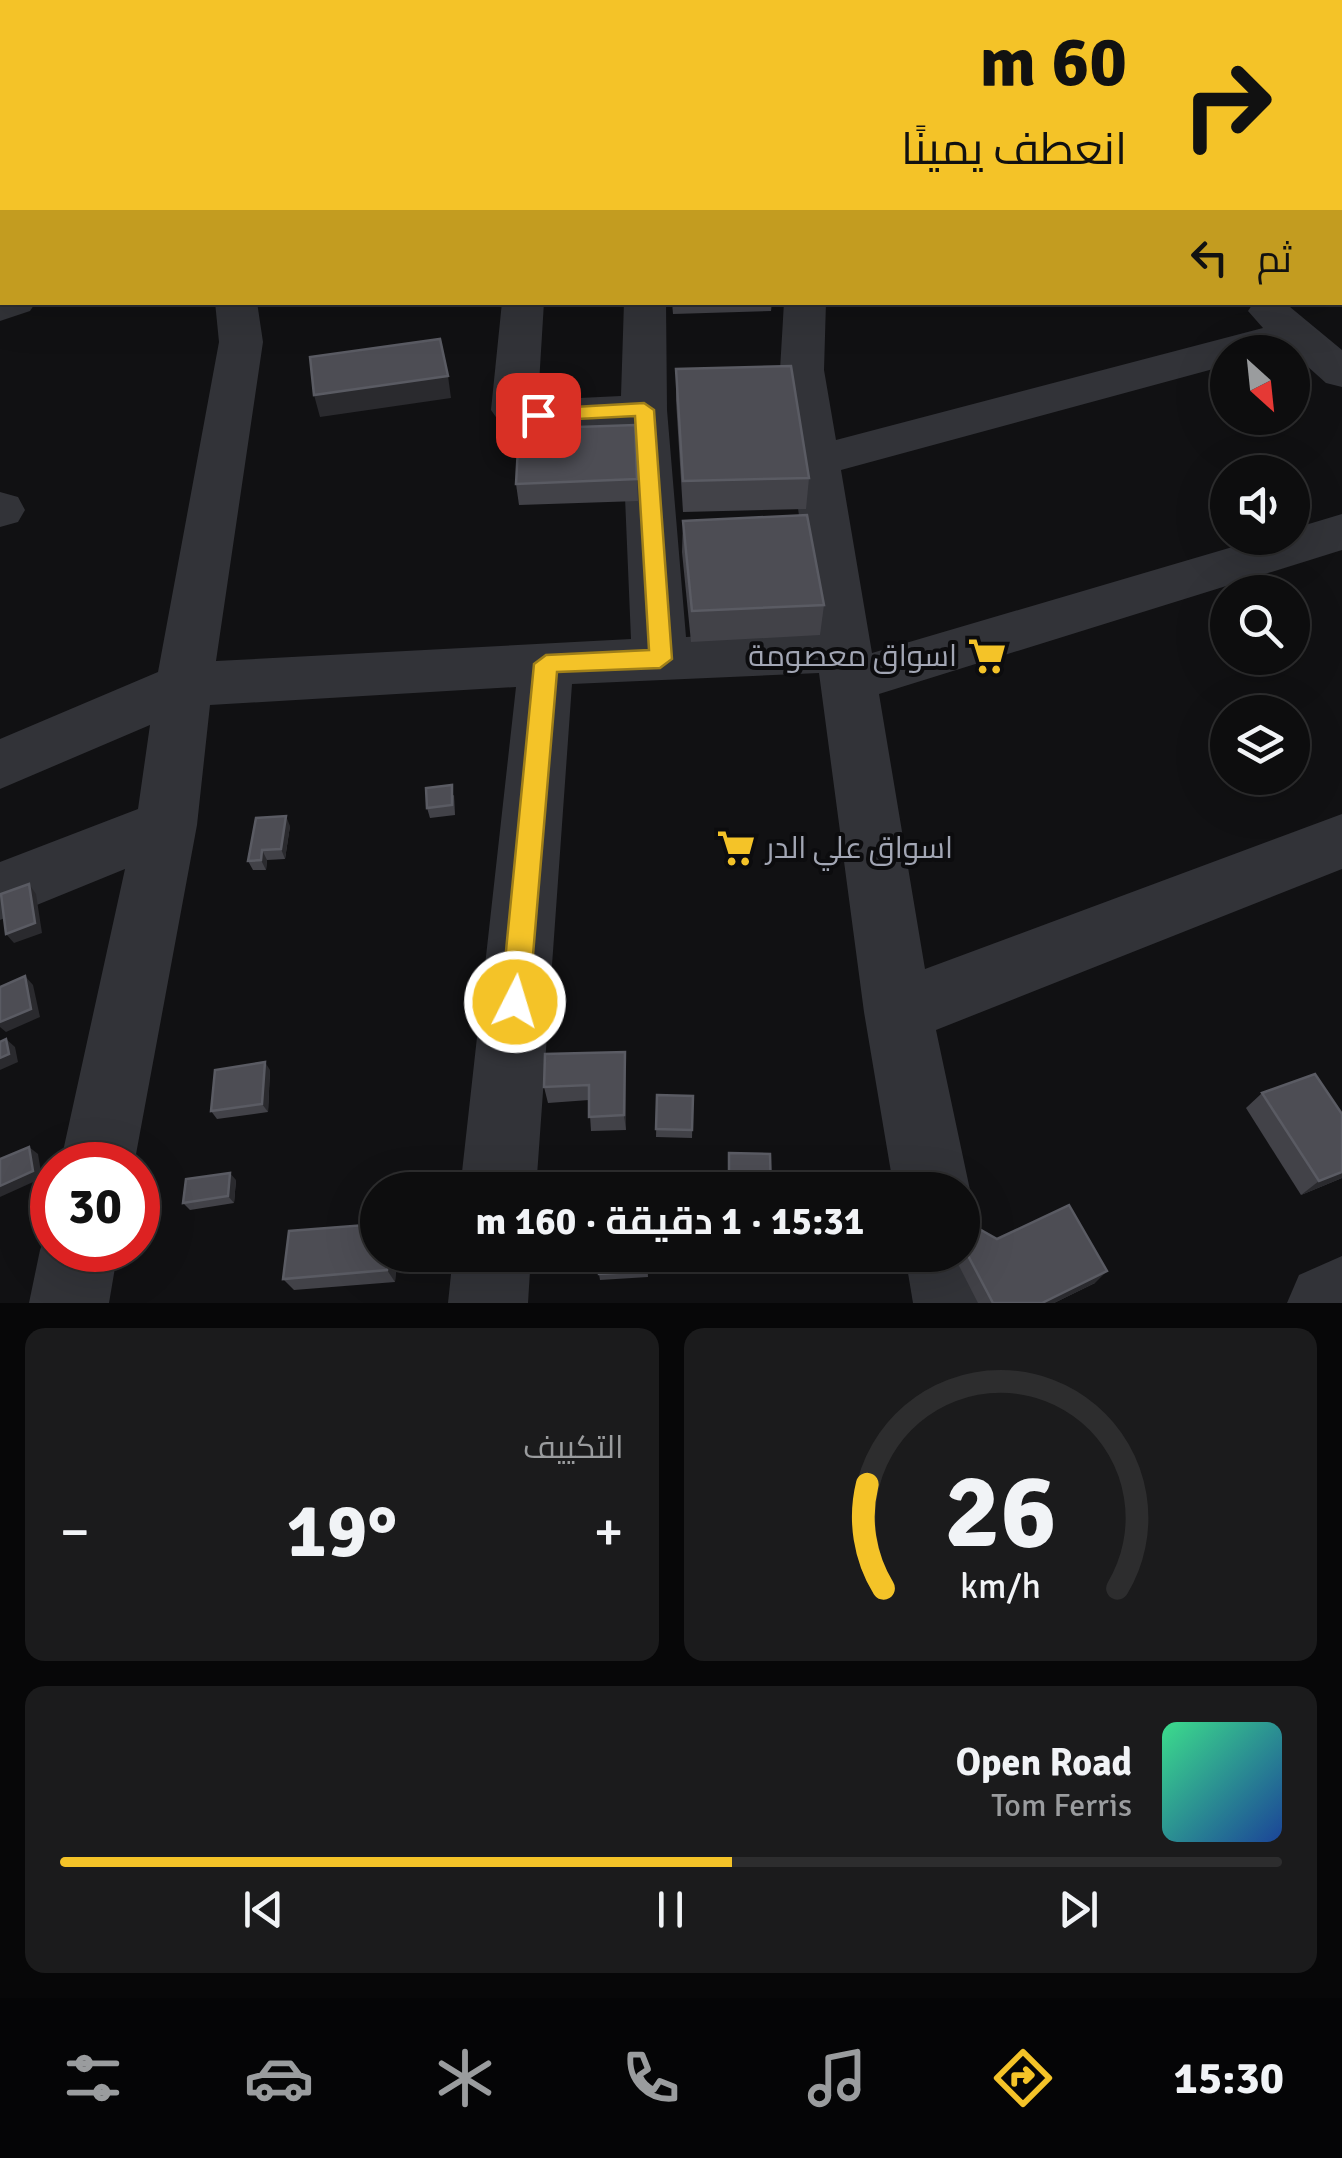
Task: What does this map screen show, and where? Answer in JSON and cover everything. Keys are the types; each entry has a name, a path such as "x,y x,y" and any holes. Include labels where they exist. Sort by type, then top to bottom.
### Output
{"street":[{"path":"102,1142 166,825 184,685 241,342 236,305"},
{"path":"523,305 514,410 538,415 644,410"},
{"path":"645,305 644,410 660,659"},
{"path":"806,305 802,370 815,462 898,1012 929,1172"},
{"path":"1263,305 1342,373"},
{"path":"815,462 1295,332"},
{"path":"0,765 184,685 660,659 844,666 1342,532"},
{"path":"500,1172 546,664"},
{"path":"0,892 166,825"},
{"path":"898,1012 1342,841"},
{"path":"68,1303 75,1272"},
{"path":"488,1303 491,1272"},
{"path":"947,1272 953,1303"},
{"path":"1327,1303 1342,1296"}],"building":[{"path":"440,339 448,376 314,395 310,357"},
{"path":"791,366 809,478 683,481 676,369"},
{"path":"635,425 637,479 516,484 519,429"},
{"path":"807,515 824,605 692,611 683,521"},
{"path":"452,785 452,805 427,808 426,788"},
{"path":"286,816 281,849 262,850 261,860 248,861 256,818"},
{"path":"29,884 35,923 6,934 1,894"},
{"path":"25,976 31,1009 0,1022 0,987"},
{"path":"6,1039 9,1054 0,1058 0,1042"},
{"path":"625,1052 624,1115 589,1117 589,1085 544,1087 545,1054"},
{"path":"265,1062 262,1104 211,1111 215,1070"},
{"path":"1315,1074 1342,1114 1342,1172 1319,1181 1262,1093"},
{"path":"657,1095 693,1096 692,1130 656,1129"},
{"path":"29,1147 30,1172 0,1186 0,1159"},
{"path":"729,1153 770,1154 770,1172 729,1172"},
{"path":"230,1173 228,1196 183,1203 186,1179"},
{"path":"1069,1205 1107,1271 1042,1303 993,1303 977,1272 980,1272 980,1231 997,1239"},
{"path":"360,1225 360,1272 364,1272 283,1279 289,1231"}],"place":[{"name":"اسواق معصومة","path":"987,656"},
{"name":"اسواق علي الدر","path":"736,848"}],"route":[{"path":"515,1002 546,664 660,659 644,410 538,415"}]}
